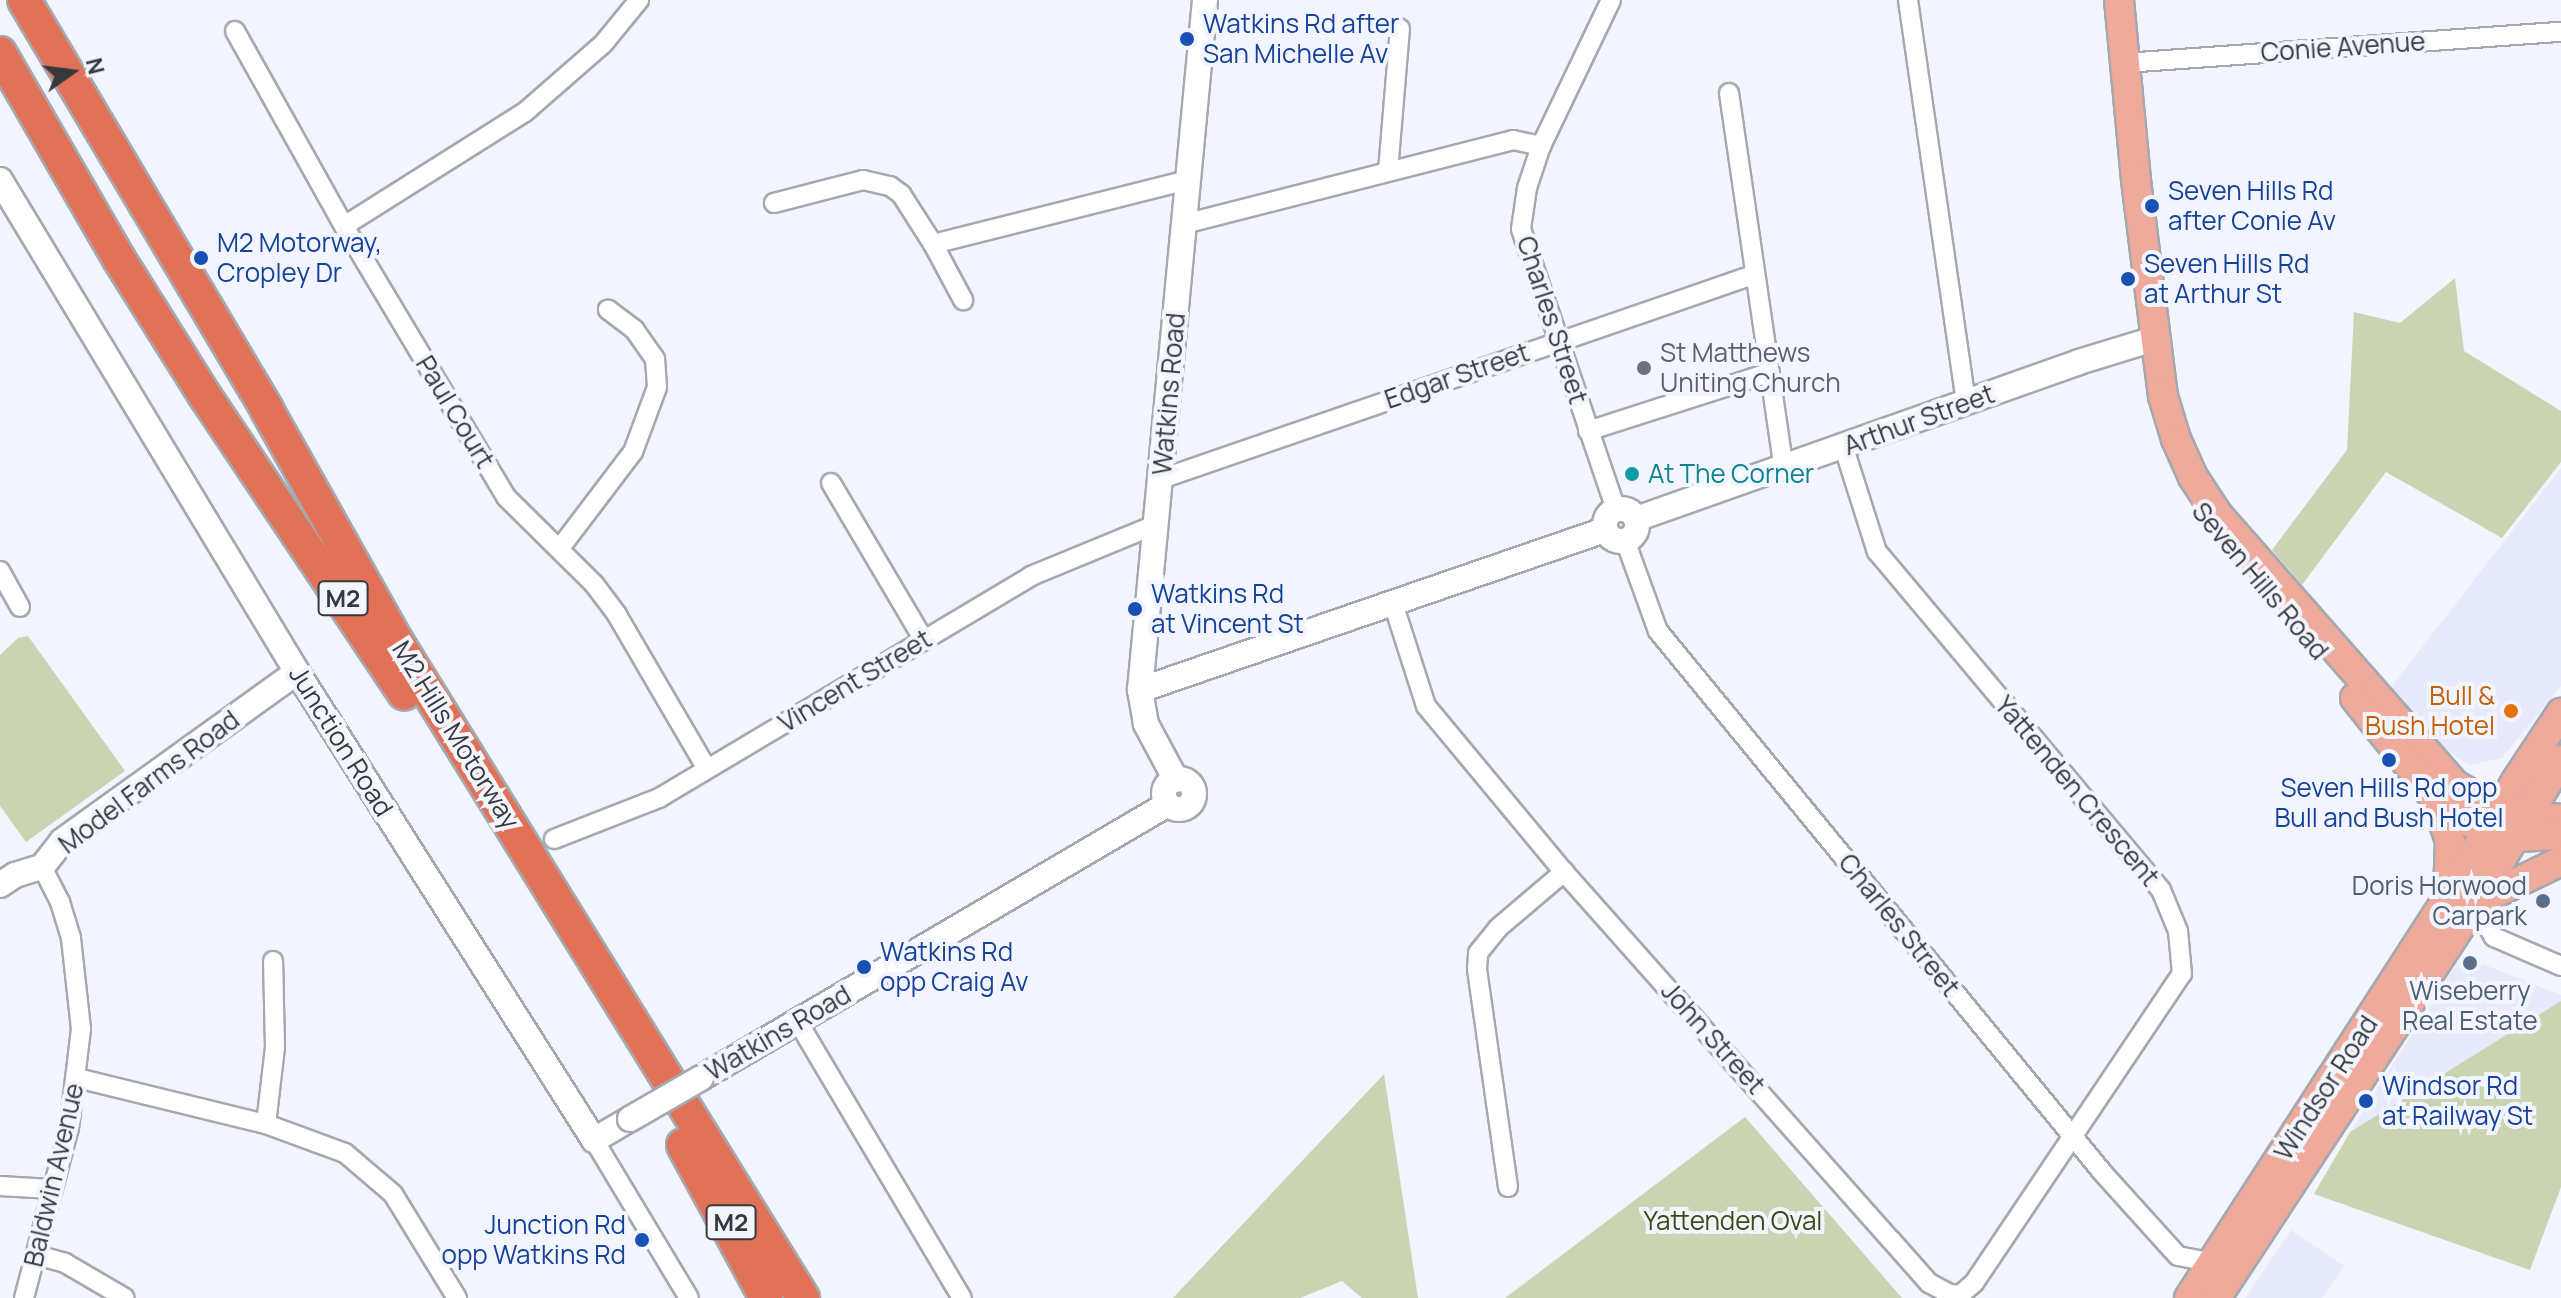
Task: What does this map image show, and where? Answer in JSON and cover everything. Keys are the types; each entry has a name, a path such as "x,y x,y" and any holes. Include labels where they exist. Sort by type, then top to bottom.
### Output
{"highway":[{"name":"M2 Hills Motorway","path":"24,0 267,410 396,640 803,1298"},
{"name":"M2 Hills Motorway","path":"0,53 135,284 400,687 778,1298"},
{"path":"683,1145 766,1298"},
{"path":"729,1178 819,1298"}],"main road":[{"name":"Seven Hills Road","path":"2119,0 2150,340 2150,408 2177,480 2205,521 2336,671 2387,742 2434,797 2454,814 2493,820"},
{"name":"Seven Hills Road","path":"2150,340 2176,439 2193,477 2218,515 2436,767 2493,820"},
{"name":"Windsor Road","path":"2189,1298 2445,902 2561,713"},
{"name":"Windsor Road","path":"2216,1298 2475,903 2561,760"},
{"path":"2434,797 2442,813 2451,853 2445,902"},
{"path":"2521,827 2561,819"},
{"path":"2493,820 2561,835"},
{"path":"2475,903 2561,861"}],"street":[{"path":"344,226 525,112 603,44 639,0"},
{"name":"Watkins Road","path":"594,1140 1168,804 1181,809 1189,806 1194,797 1190,783 1176,780 1146,724 1140,690 1205,0"},
{"name":"Charles Street","path":"1611,0 1541,146 1527,188 1521,229 1658,631 2071,1140 2178,1256 2203,1261 2218,1253"},
{"path":"1908,0 1966,403"},
{"path":"1388,171 1400,29"},
{"name":"Paul Court","path":"235,31 344,226 506,497 560,548 617,615 707,769"},
{"name":"Conie Avenue","path":"2125,63 2561,32"},
{"path":"1729,93 1753,275 1784,468"},
{"path":"1184,224 1513,140 1541,146"},
{"name":"Junction Road","path":"0,180 297,672 594,1140 689,1298"},
{"path":"774,203 863,180 878,181 901,194 963,300"},
{"path":"933,244 1188,180"},
{"name":"Edgar Street","path":"1161,479 1753,275"},
{"path":"560,548 633,452 657,387 655,359 635,330 608,310"},
{"name":"Arthur Street","path":"1140,690 2150,340"},
{"path":"1588,431 1769,373"},
{"name":"Yattenden Crescent","path":"1844,448 1877,552 2161,890 2178,931 2182,974 2071,1140"},
{"path":"831,483 924,640"},
{"name":"Vincent Street","path":"554,839 659,798 1031,576 1157,524"},
{"path":"0,571 20,607"},
{"name":"John Street","path":"1393,603 1426,706 1564,872 1891,1240 1940,1290 1960,1295 1968,1290 2071,1140"},
{"name":"Model Farms Road","path":"0,885 15,875 42,867 62,841 297,672"},
{"name":"Baldwin Avenue","path":"24,1298 69,1128 81,1029 71,938 60,902 42,867"},
{"path":"1508,1187 1477,969 1478,953 1498,928 1564,872"},
{"path":"2475,903 2494,937 2561,966"},
{"path":"266,1124 275,1047 273,961"},
{"path":"798,1022 962,1298"},
{"path":"77,1078 266,1124 345,1153 370,1171 393,1194 457,1298"},
{"path":"0,1186 52,1189"},
{"path":"36,1255 65,1263 125,1298"}],"shaded area":[{"path":"2561,468 2561,686 2502,758 2469,765 2446,750 2391,687"},
{"path":"2462,956 2561,995 2561,1001 2350,1132"},
{"path":"2291,1230 2344,1266 2322,1298 2245,1298"}],"green space":[{"path":"2455,278 2464,351 2561,411 2561,462 2502,538 2386,472 2302,585 2272,550 2347,450 2354,312 2400,323"},
{"path":"28,636 125,771 26,842 0,806 0,655 18,638"},
{"path":"2561,1001 2561,1187 2530,1270 2314,1194 2350,1132"},
{"path":"1384,1074 1418,1298 1362,1298 1342,1281 1300,1298 1173,1298"},
{"name":"Yattenden Oval","path":"1745,1117 1902,1298 1505,1298"}],"place":[{"name":"Watkins Rd after San Michelle Av","path":"1187,39"},
{"name":"Seven Hills Rd after Conie Av","path":"2152,206"},
{"name":"M2 Motorway, Cropley Dr","path":"201,258"},
{"name":"Seven Hills Rd at Arthur St","path":"2128,279"},
{"name":"St Matthews Uniting Church","path":"1644,368"},
{"name":"At The Corner","path":"1632,474"},
{"name":"Watkins Rd at Vincent St","path":"1135,609"},
{"name":"Bull & Bush Hotel","path":"2511,711"},
{"name":"Seven Hills Rd opp Bull and Bush Hotel","path":"2389,760"},
{"name":"Doris Horwood Carpark","path":"2543,901"},
{"name":"Wiseberry Real Estate","path":"2470,963"},
{"name":"Watkins Rd opp Craig Av","path":"864,967"},
{"name":"Windsor Rd at Railway St","path":"2366,1101"},
{"name":"Junction Rd opp Watkins Rd","path":"642,1240"}]}
